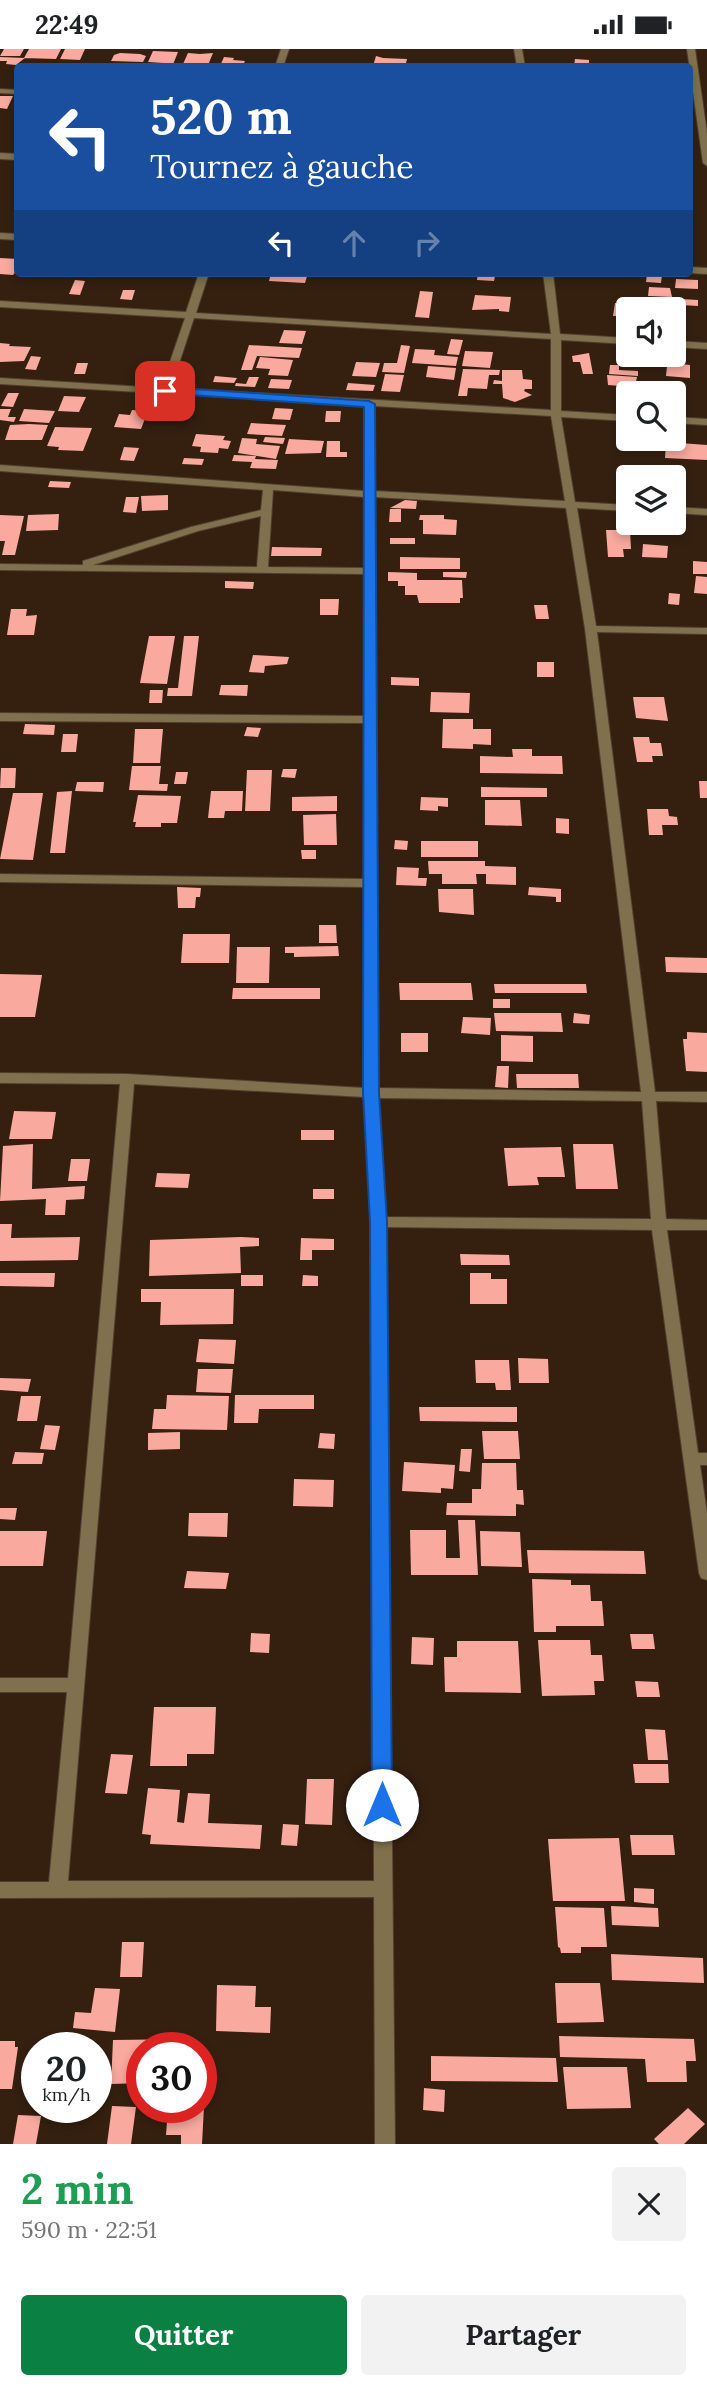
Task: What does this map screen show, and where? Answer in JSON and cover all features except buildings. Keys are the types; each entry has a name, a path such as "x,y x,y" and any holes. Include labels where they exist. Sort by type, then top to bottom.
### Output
{"street":[{"path":"693,63 707,163"},
{"path":"165,391 203,277"},
{"path":"548,277 556,337 556,415 591,629 649,1096 659,1225 707,1573"},
{"path":"0,304 191,313 616,340"},
{"path":"686,345 707,346"},
{"path":"0,381 616,418"},
{"path":"369,404 371,1093 379,1222 385,2144"},
{"path":"686,421 707,422"},
{"path":"0,468 368,495 616,507"},
{"path":"262,570 268,488"},
{"path":"686,511 707,512"},
{"path":"76,567 195,529 266,512"},
{"path":"0,567 369,571"},
{"path":"591,629 707,631"},
{"path":"0,717 370,720"},
{"path":"0,878 371,883"},
{"path":"0,1078 127,1079 371,1093 707,1097"},
{"path":"58,1889 127,1079"},
{"path":"379,1222 707,1224"},
{"path":"690,1459 707,1459"},
{"path":"0,1685 74,1685"},
{"path":"0,1890 382,1889"}],"route":[{"path":"165,391 369,404 373,943 371,1093 379,1222 382,1805"}]}
